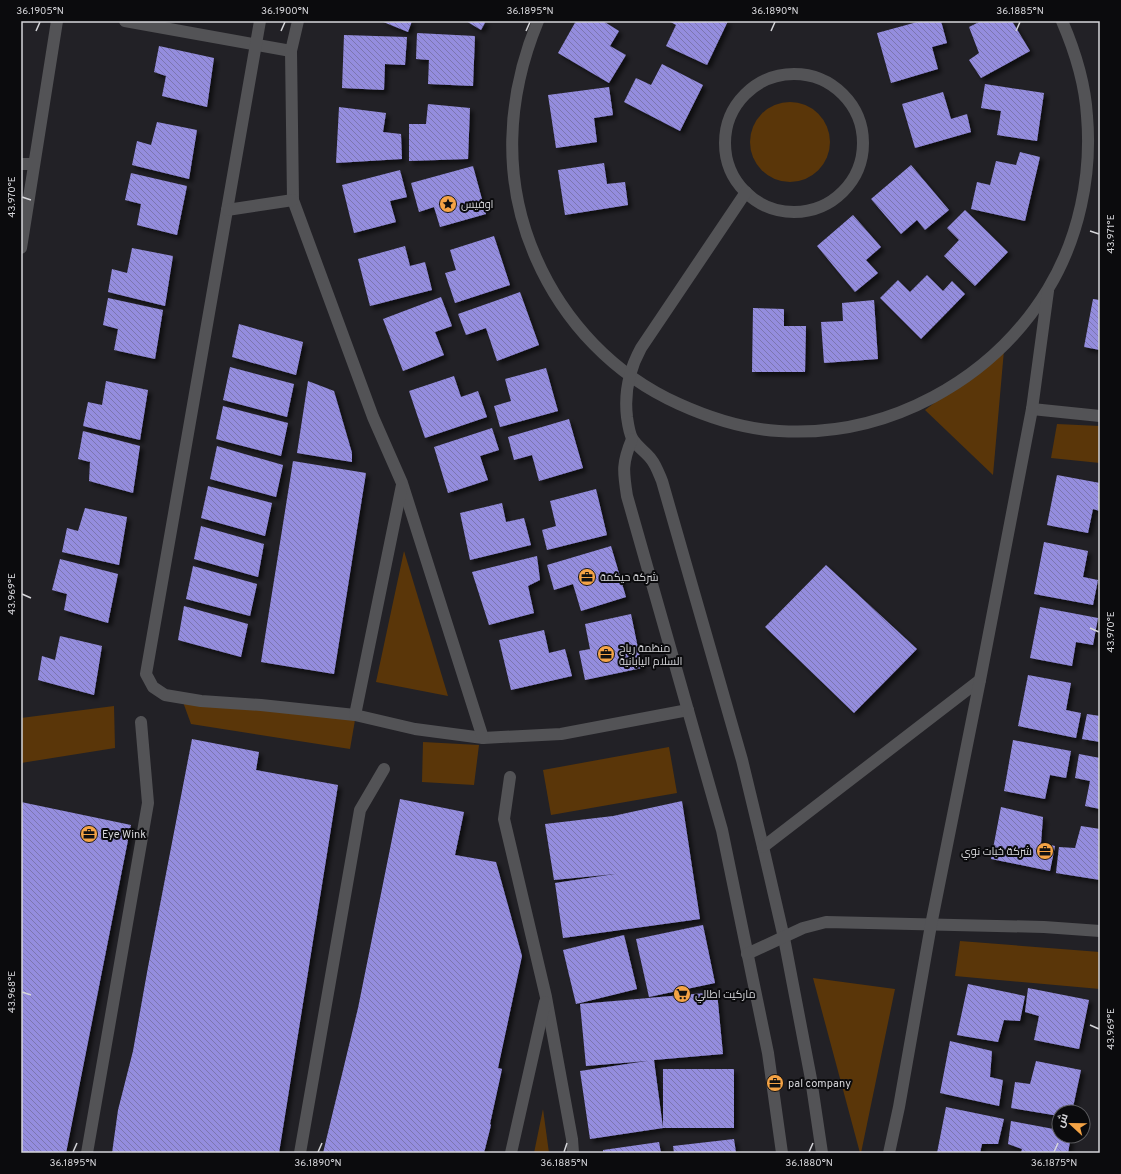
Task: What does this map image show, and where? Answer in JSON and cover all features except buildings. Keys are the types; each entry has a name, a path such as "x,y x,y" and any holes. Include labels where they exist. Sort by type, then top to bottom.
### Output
{"street":[{"path":"21,248 57,21"},
{"path":"125,21 291,51"},
{"path":"260,21 146,674 153,687 166,695 201,701 261,705 355,715 415,729 483,738 561,734 688,710"},
{"path":"298,21 291,51 293,200 373,416 402,483 483,738"},
{"path":"538,21 523,64 514,107 512,151 516,194 527,237 544,277 567,314 596,347 629,376 663,397 700,414 739,425 779,431 819,431 859,425 898,414 935,397 970,376 1001,350 1025,322 1048,289 1065,257 1077,223 1085,187 1088,151 1087,114 1082,79 1062,21"},
{"path":"792,74 814,76 835,87 851,103 861,123 863,146 859,168 847,188 830,202 809,211 786,212 764,205 746,192 732,174 726,151 727,129 735,108 750,90 769,78 792,74"},
{"path":"21,164 34,164"},
{"path":"746,192 641,348 629,376 626,391 626,408 632,439 651,459 662,481 742,760 764,847 784,938 811,1079 822,1153"},
{"path":"227,210 293,200"},
{"path":"888,1153 899,1107 931,925 1032,409 1048,289"},
{"path":"1032,409 1100,416"},
{"path":"632,439 626,453 623,470 627,496 722,830 768,1053 782,1153"},
{"path":"355,715 402,483"},
{"path":"764,847 980,680"},
{"path":"87,1153 148,802 141,722"},
{"path":"300,1153 360,810 384,769"},
{"path":"510,777 504,819 546,997 573,1153"},
{"path":"747,954 803,928 826,922 1044,927 1100,931"},
{"path":"512,1153 546,997"}],"shaded area":[{"path":"782,102 798,102 819,113 830,134 830,150 819,171 798,182 782,182 768,176 761,171 756,164 750,150 750,134 756,120 761,113 768,108"},
{"path":"1004,350 993,475 925,410"},
{"path":"1057,424 1100,426 1100,463 1051,458"},
{"path":"404,551 448,696 376,682"},
{"path":"183,702 355,720 350,749 191,724"},
{"path":"114,706 115,748 21,763 21,718"},
{"path":"423,742 479,745 474,785 422,782"},
{"path":"669,747 677,793 551,815 543,770"},
{"path":"960,941 1100,952 1100,989 955,976"},
{"path":"813,978 895,989 861,1153 860,1153"},
{"path":"543,1109 549,1153 534,1153"}],"place":[{"name":"اوفيس","path":"448,204"},
{"name":"شركة حيكمة","path":"587,577"},
{"name":"منظمة رياح السلام اليابانية","path":"606,654"},
{"name":"Eye Wink","path":"89,834"},
{"name":"شركة خبات نوي","path":"1045,851"},
{"name":"ماركيت اطالي","path":"682,994"},
{"name":"pal company","path":"775,1083"}]}
